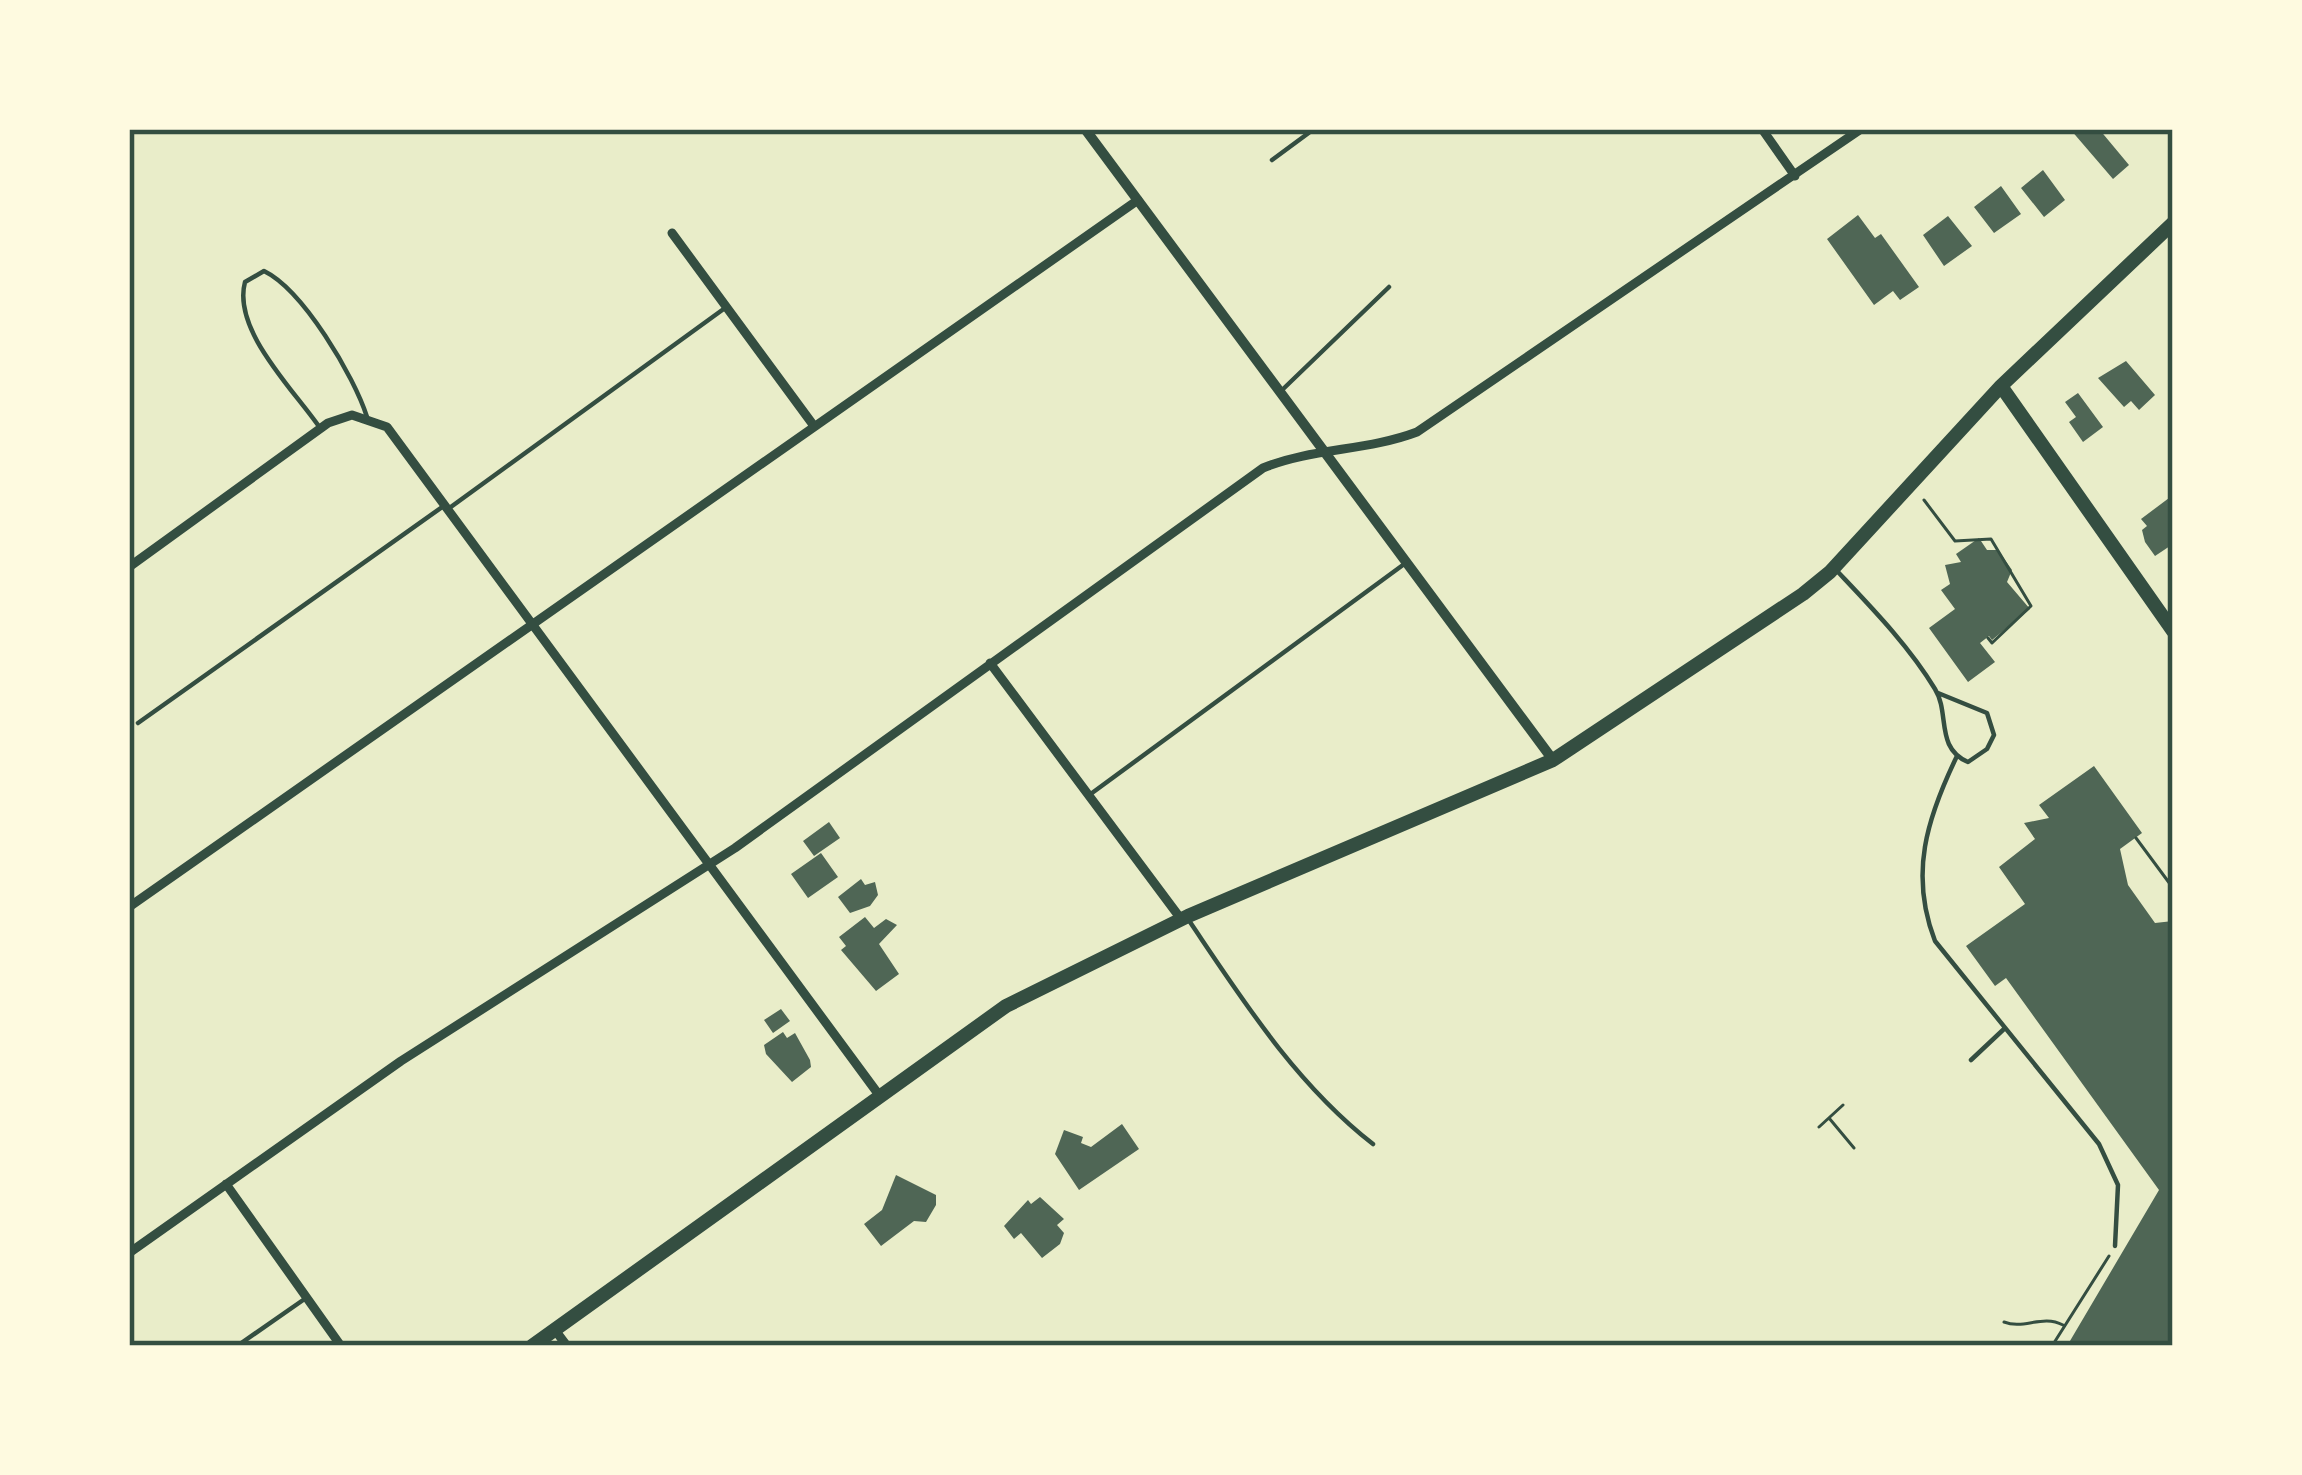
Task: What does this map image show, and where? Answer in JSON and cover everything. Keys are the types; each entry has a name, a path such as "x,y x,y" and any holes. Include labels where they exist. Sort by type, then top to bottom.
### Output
{"main road":[{"path":"532,1346 1019,998 1185,918 1553,760 1834,568 2001,386 2173,223"},
{"path":"2001,386 2173,631"}],"street":[{"path":"1085,129 1553,760"},
{"path":"1762,129 1795,176"},
{"path":"129,1253 401,1060 709,866 1263,468 1288,458 1387,444 1418,432 1861,129"},
{"path":"129,907 1138,200"},
{"path":"672,233 814,426"},
{"path":"129,567 338,418 367,417 387,427 879,1095"},
{"path":"990,663 1185,918"},
{"path":"226,1184 341,1346"},
{"path":"555,1330 567,1346"}],"lane":[{"path":"1272,160 1314,129"},
{"path":"320,428 251,329 240,300 245,282 265,271 281,279 358,387 367,417"},
{"path":"1280,392 1389,287"},
{"path":"138,723 727,306"},
{"path":"1089,796 1406,562"},
{"path":"1834,568 1939,693 1975,704 1993,724 1994,735 1978,757 1968,762 1957,756 1943,730 1939,693"},
{"path":"1957,756 1924,835 1924,914 1935,941 2111,1164 2120,1223 2115,1246"},
{"path":"1185,918 1289,1063 1329,1110 1372,1144"},
{"path":"1971,1060 2004,1029"},
{"path":"237,1346 306,1298"}],"path":[{"path":"1924,500 1962,550"},
{"path":"1955,541 1991,539 2030,607 1992,643 1988,638"},
{"path":"2136,838 2173,889"},
{"path":"1819,1127 1843,1105"},
{"path":"1829,1118 1854,1148"},
{"path":"2052,1346 2115,1246"},
{"path":"2004,1322 2018,1326 2044,1319 2064,1326"}],"building":[{"path":"2070,129 2099,129 2129,165 2113,179"},
{"path":"2043,170 2065,200 2044,217 2021,188"},
{"path":"2001,186 2021,214 1994,233 1974,207"},
{"path":"1858,215 1875,238 1881,234 1919,287 1900,300 1893,291 1874,305 1827,239"},
{"path":"1948,216 1972,246 1944,266 1923,235"},
{"path":"2126,361 2155,395 2139,410 2131,401 2124,407 2098,378"},
{"path":"2078,393 2103,427 2083,442 2069,422 2076,417 2065,402"},
{"path":"2169,498 2173,544 2155,556 2145,542 2142,530 2147,526 2141,519"},
{"path":"1979,538 1987,550 1998,550 2012,570 2007,582 2030,609 1992,640 1989,636 1980,643 1995,662 1968,682 1929,628 1955,609 1941,590 1950,584 1945,565 1961,562 1956,554"},
{"path":"2094,766 2142,833 2120,849 2128,885 2155,923 2173,921 2173,1346 2067,1346 2159,1190 2006,978 1995,986 1966,946 2025,904 1999,867 2035,839 2024,823 2049,818 2039,805"},
{"path":"829,822 840,838 814,856 803,841"},
{"path":"821,853 838,877 808,898 791,874"},
{"path":"861,879 865,885 875,882 878,895 870,906 850,913 838,897"},
{"path":"865,917 874,928 886,919 897,925 879,944 899,974 876,991 841,950 846,946 839,937"},
{"path":"781,1009 790,1021 773,1033 764,1020"},
{"path":"783,1032 787,1038 795,1033 810,1060 811,1067 792,1082 766,1054 764,1045"},
{"path":"1122,1124 1139,1149 1079,1190 1055,1154 1064,1130 1083,1137 1081,1143 1091,1147"},
{"path":"896,1175 936,1195 936,1205 926,1222 914,1221 881,1246 864,1224 882,1210"},
{"path":"1040,1197 1064,1219 1057,1225 1064,1233 1060,1244 1042,1258 1021,1233 1014,1239 1004,1226 1028,1200 1031,1204"}]}
